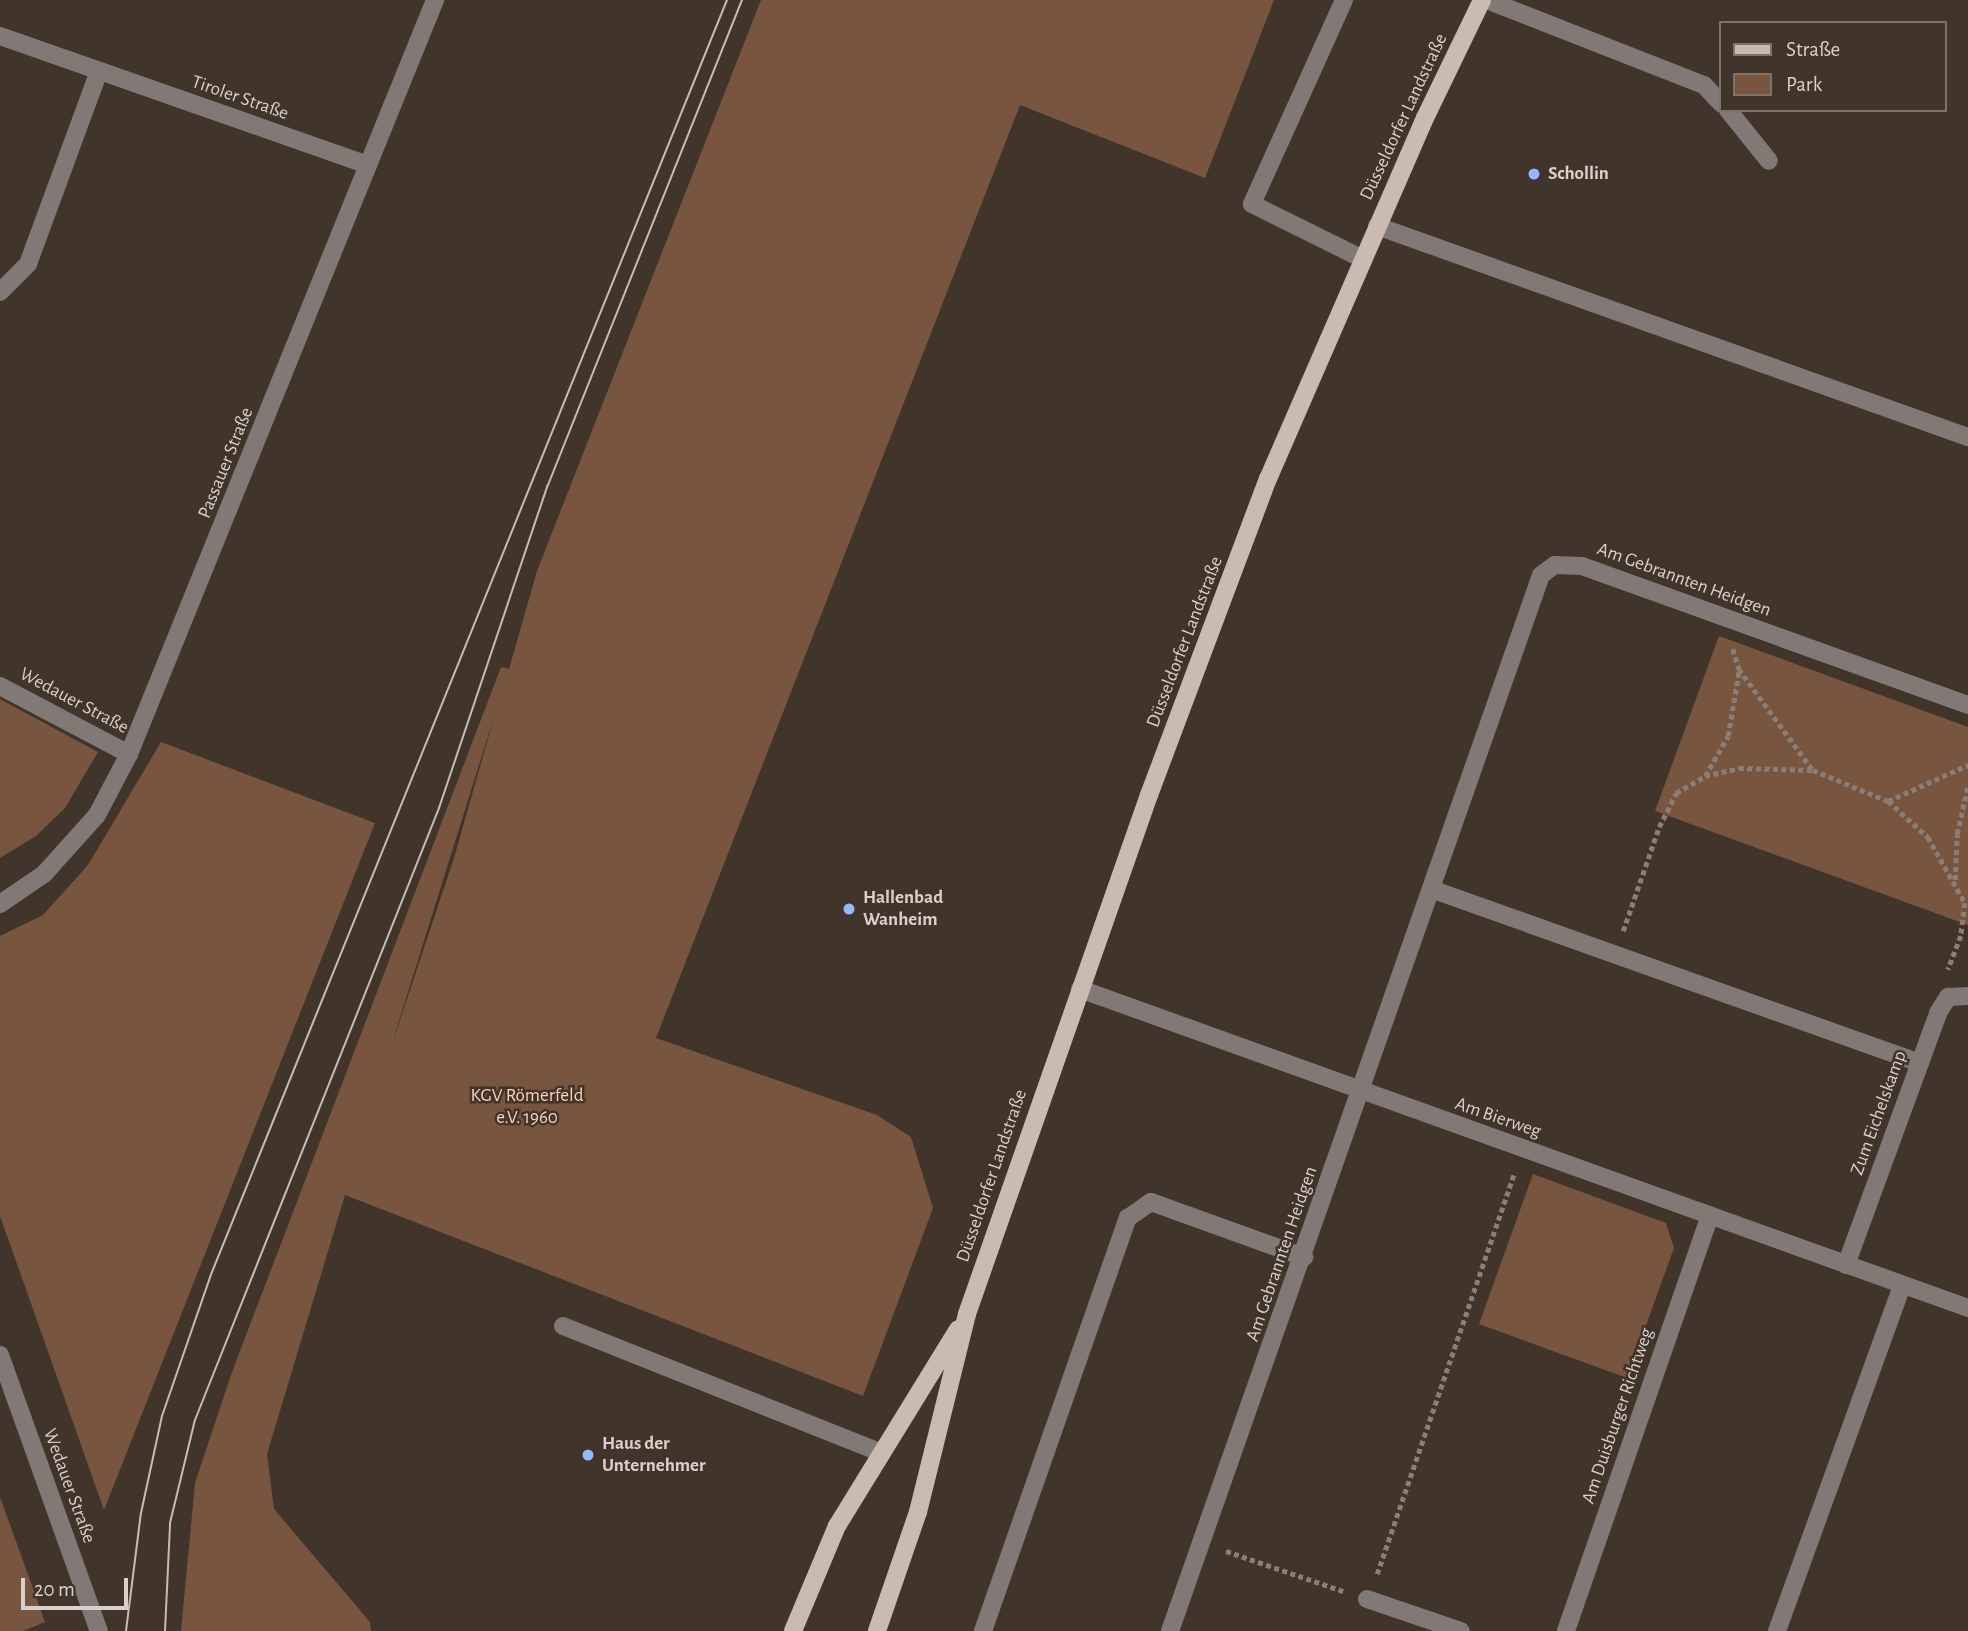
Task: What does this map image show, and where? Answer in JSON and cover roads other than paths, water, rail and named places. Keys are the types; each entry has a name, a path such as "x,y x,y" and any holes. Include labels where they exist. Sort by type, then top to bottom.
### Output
{"main road":[{"name":"Düsseldorfer Landstraße","path":"877,1631 918,1512 967,1314 1080,989 1268,479 1377,226 1484,0"},
{"name":"Düsseldorfer Landstraße","path":"793,1631 837,1526 967,1314"}],"street":[{"name":"Passauer Straße","path":"0,904 44,874 97,815 129,754 435,0"},
{"path":"1345,0 1252,204 1363,259"},
{"path":"1484,0 1704,85 1720,102"},
{"name":"Tiroler Straße","path":"0,36 368,165"},
{"path":"0,292 28,264 99,71"},
{"path":"1730,112 1769,161"},
{"path":"1377,226 1968,437"},
{"name":"Am Gebrannten Heidgen","path":"1170,1631 1304,1257 1541,575 1562,564 1582,566 1968,705"},
{"name":"Wedauer Straße","path":"0,685 129,754"},
{"path":"1431,889 1920,1063"},
{"name":"Am Bierweg","path":"1080,989 1968,1308"},
{"name":"Zum Eichelskamp","path":"1846,1265 1920,1063 1948,996 1968,996"},
{"path":"983,1631 1128,1218 1150,1202 1304,1257"},
{"name":"Am Duisburger Richtweg","path":"1566,1631 1710,1215"},
{"path":"1777,1631 1902,1285"},
{"path":"563,1326 882,1453"},
{"name":"Wedauer Straße","path":"0,1355 99,1631"},
{"path":"1367,1599 1461,1631"}],"tram line":[{"path":"126,1631 141,1513 162,1416 212,1272 727,0"},
{"path":"165,1631 170,1523 195,1420 439,808 548,485 742,0"}],"place":[{"name":"Schollin","path":"1534,174"},
{"name":"Hallenbad Wanheim","path":"849,909"},
{"name":"Haus der Unternehmer","path":"588,1455"}],"park label":[{"name":"KGV Römerfeld e.V. 1960","path":"527,1107"}]}
